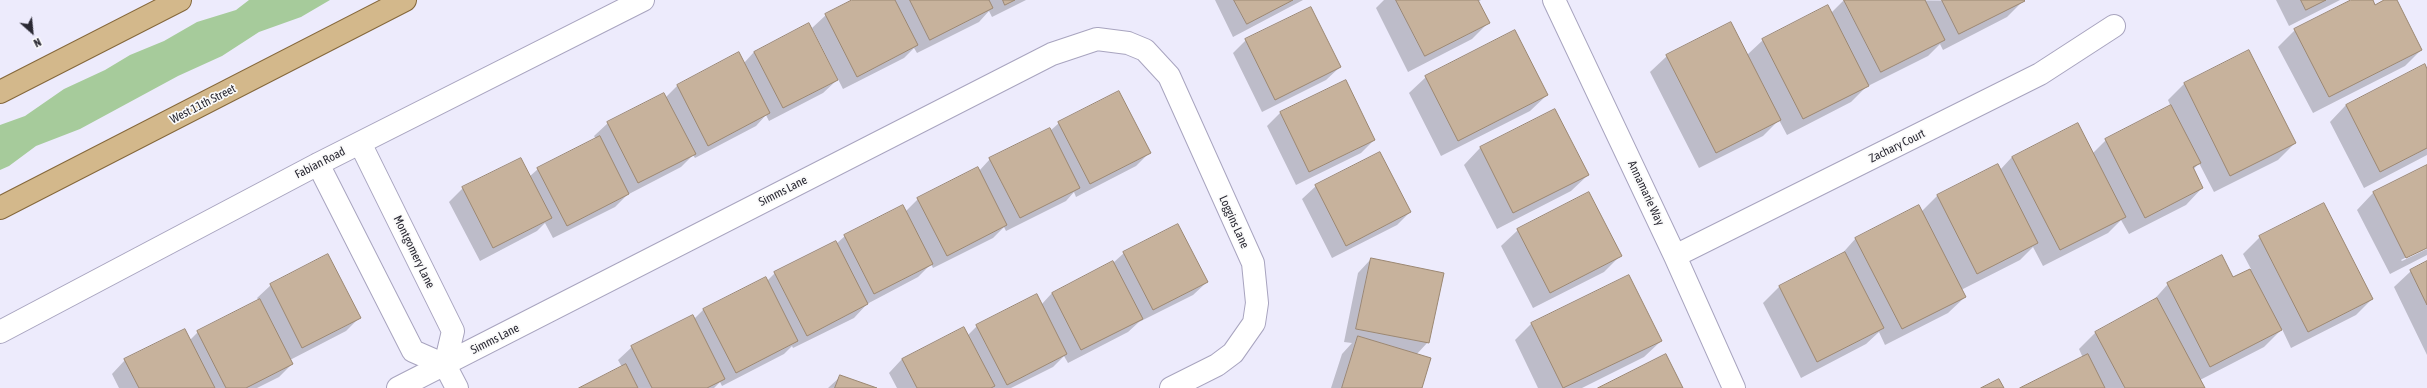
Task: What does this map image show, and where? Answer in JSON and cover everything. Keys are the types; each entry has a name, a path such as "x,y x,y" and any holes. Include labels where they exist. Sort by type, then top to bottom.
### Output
{"main road":[{"path":"0,92 180,0"},
{"name":"West 11th Street","path":"0,208 405,0"}],"street":[{"name":"Fabian Road","path":"0,332 318,164 644,0"},
{"name":"Annamarie Way","path":"1554,0 1675,256 1734,388"},
{"name":"Zachary Court","path":"1675,256 2040,74 2114,26"},
{"name":"Simms Lane","path":"398,388 1052,54 1096,39 1128,43"},
{"name":"Loggins Lane","path":"1128,43 1144,50 1169,76 1253,263 1254,271 1257,303 1254,323 1232,353 1217,365 1171,388"},
{"name":"Montgomery Lane","path":"360,143 453,331 445,365"},
{"path":"318,164 413,351 445,365 457,388"}],"green space":[{"path":"249,0 330,0 301,17 259,32 222,56 178,76 80,129 36,146 9,166 0,170 0,125 25,116 64,89 105,70 130,55 164,41 197,22 236,10"}],"building":[{"path":"852,0 895,0 918,45 857,77 825,14"},
{"path":"910,0 989,0 993,8 930,40"},
{"path":"1003,0 1015,0 1005,5"},
{"path":"1234,0 1293,0 1247,24"},
{"path":"1396,0 1478,0 1490,23 1425,56"},
{"path":"1844,0 1925,0 1945,40 1881,72"},
{"path":"1942,0 2024,0 2025,1 1959,34"},
{"path":"2301,0 2326,0 2306,10"},
{"path":"2351,0 2373,0 2375,5 2384,0 2397,0 2422,50 2329,97 2294,29"},
{"path":"1828,5 1869,86 1803,119 1762,39"},
{"path":"1311,7 1341,67 1275,100 1245,39"},
{"path":"1731,22 1781,120 1716,153 1666,55"},
{"path":"809,23 838,80 783,108 754,52"},
{"path":"1515,30 1548,95 1458,141 1425,76"},
{"path":"2249,50 2296,143 2230,176 2184,83"},
{"path":"739,52 770,113 708,146 677,85"},
{"path":"2425,64 2427,69 2427,148 2380,172 2346,105"},
{"path":"1346,80 1375,140 1309,172 1280,112"},
{"path":"1119,91 1151,153 1090,184 1058,122"},
{"path":"664,93 696,154 638,183 607,122"},
{"path":"2171,105 2201,163 2193,167 2203,188 2145,218 2105,139"},
{"path":"1555,109 1589,175 1513,213 1480,147"},
{"path":"2078,123 2126,217 2060,250 2012,157"},
{"path":"1050,128 1080,188 1020,218 989,158"},
{"path":"600,136 629,194 567,226 537,168"},
{"path":"1380,152 1411,212 1346,246 1315,185"},
{"path":"521,158 552,218 493,248 462,187"},
{"path":"1998,164 2038,243 1977,274 1937,195"},
{"path":"2427,165 2427,248 2406,258 2373,192"},
{"path":"978,167 1007,225 947,256 917,198"},
{"path":"1589,192 1622,256 1550,293 1517,229"},
{"path":"2324,203 2373,299 2308,332 2259,236"},
{"path":"903,205 933,264 874,294 844,235"},
{"path":"1919,205 1966,297 1902,329 1855,238"},
{"path":"1178,224 1208,282 1153,310 1123,252"},
{"path":"836,241 868,304 807,336 774,272"},
{"path":"1845,252 1884,328 1817,362 1779,286"},
{"path":"328,254 361,318 302,348 270,284"},
{"path":"2222,255 2233,277 2250,269 2282,330 2210,367 2167,283"},
{"path":"1371,258 1444,273 1429,343 1356,329"},
{"path":"1113,261 1143,319 1081,350 1052,293"},
{"path":"2427,261 2427,305 2410,270"},
{"path":"1629,275 1662,341 1563,388 1531,323"},
{"path":"766,277 798,341 736,373 703,309"},
{"path":"1037,294 1067,354 1007,385 976,325"},
{"path":"2157,298 2205,388 2125,388 2095,332"},
{"path":"260,299 293,364 246,388 226,388 197,331"},
{"path":"693,315 725,379 707,388 652,388 631,346"},
{"path":"964,327 995,386 991,388 917,388 902,359"},
{"path":"185,329 215,388 139,388 124,359"},
{"path":"1358,336 1431,358 1422,388 1342,388"},
{"path":"1666,354 1683,388 1598,388"},
{"path":"2088,354 2105,388 2020,388"},
{"path":"626,364 638,388 579,388"},
{"path":"840,375 877,388 835,388"},
{"path":"1999,379 2004,388 1981,388"}]}
